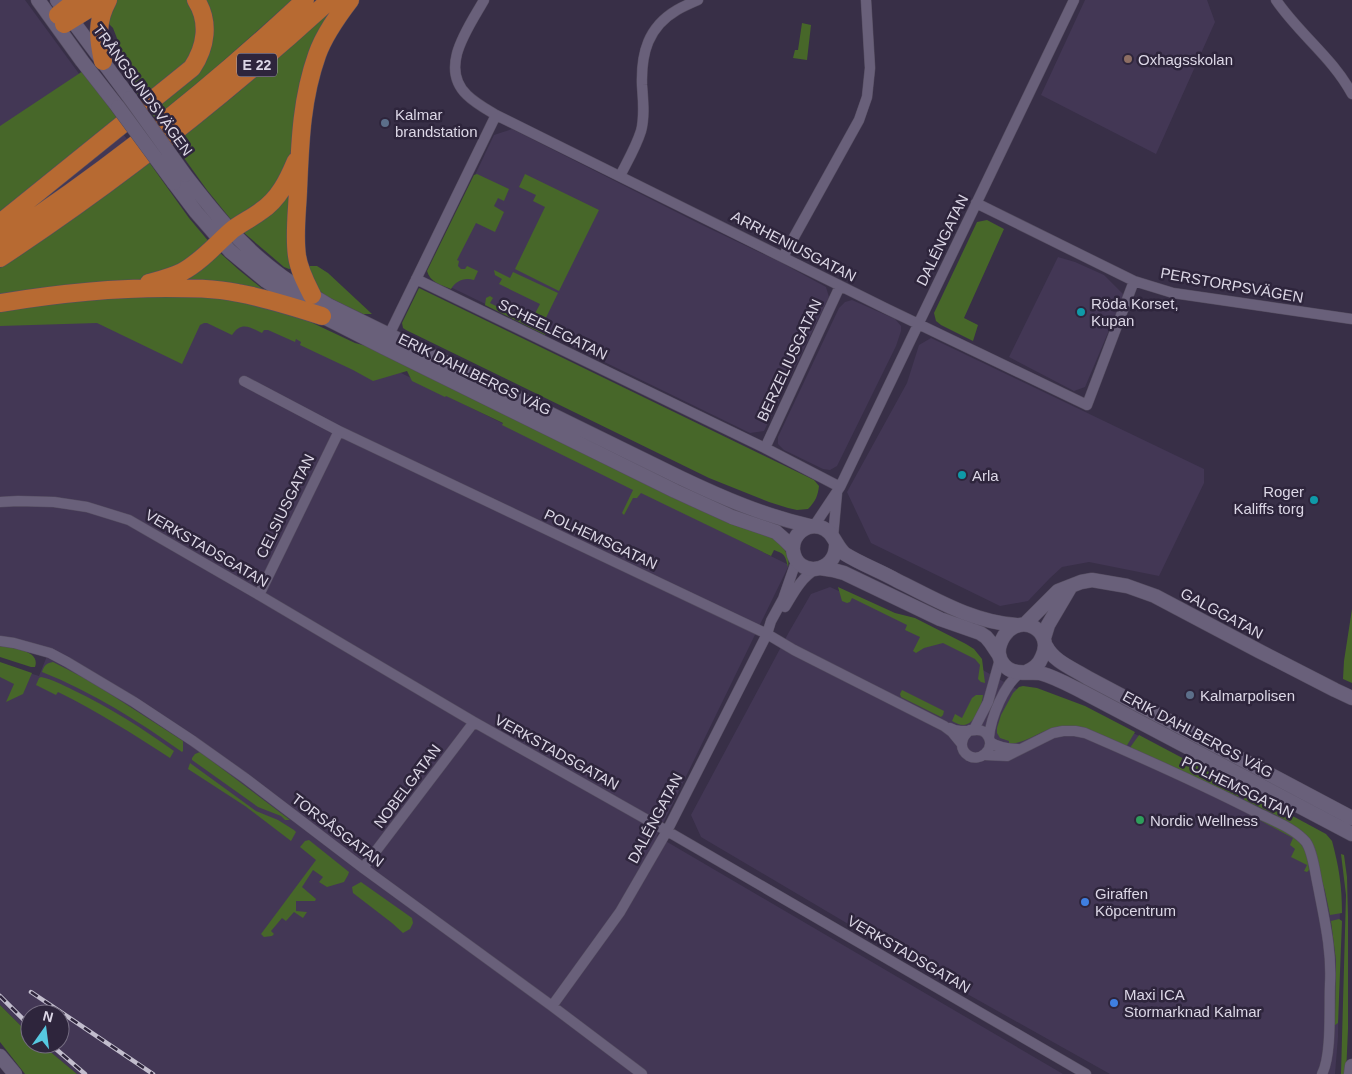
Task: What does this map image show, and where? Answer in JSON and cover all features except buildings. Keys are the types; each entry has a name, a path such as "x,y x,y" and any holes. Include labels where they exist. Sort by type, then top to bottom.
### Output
{"highway":[{"path":"65,11 103,0"},
{"path":"103,61 99,30 101,15 108,0"},
{"path":"0,223 192,68 200,53 205,34 203,14 196,0"},
{"name":"E 22","path":"0,241 70,193 148,134 234,64 304,0"},
{"name":"E 22","path":"0,258 78,205 159,145 246,74 330,0"},
{"path":"312,295 300,268 296,245 299,154 305,97 317,54 331,26 350,0"},
{"path":"134,288 183,271 272,202 287,182 299,154"},
{"path":"0,303 87,291 134,288 194,288 237,292 260,297 322,316"}],"main road":[{"name":"TRÅNGSUNDSVÄGEN","path":"38,0 82,61 180,179"},
{"name":"TRÅNGSUNDSVÄGEN","path":"46,0 65,11 103,61 130,98 180,179"},
{"name":"TRÅNGSUNDSVÄGEN","path":"65,11 104,87"},
{"name":"ERIK DAHLBERGS VÄG","path":"180,179 217,216 235,256 266,280 322,316 386,341 720,496 777,518 825,529 844,553 959,611 990,622 1035,627 1042,634 1050,653 1056,659 1088,678 1352,818"},
{"name":"ERIK DAHLBERGS VÄG","path":"226,236 244,245 276,272 386,341 675,490 732,517 776,532 785,540 799,563 807,568 844,573 940,619 975,631 986,637 1008,668 1023,672 1040,673 1052,677 1352,834"},
{"path":"795,554 795,538 801,531 812,526"},
{"path":"818,569 833,559 836,549 834,541"},
{"name":"GALGGATAN","path":"1020,625 1060,590 1084,581 1092,580 1113,583 1141,590 1155,596 1352,698"},
{"path":"1023,672 1033,669 1040,661 1045,650 1048,625 1071,586"},
{"path":"1000,657 999,648 1003,639 1009,630 1020,625"},
{"path":"0,1056 15,1074"},
{"path":"0,1065 6,1074"},
{"path":"1351,1074 1352,1066"}],"street":[{"name":"ARRHENIUSGATAN","path":"484,0 461,40 455,65 461,88 476,102 496,115 840,286 1087,405 1134,281"},
{"path":"620,176 641,130 644,105 642,60 646,46 652,35 667,17 698,0"},
{"path":"783,257 859,120 867,96 870,68 866,0"},
{"name":"DALÉNGATAN","path":"812,526 838,489 1074,0"},
{"path":"1276,0 1290,19 1344,78 1352,94"},
{"path":"386,341 496,115"},
{"name":"PERSTORPSVÄGEN","path":"976,203 1134,281 1173,293 1352,319"},
{"name":"SCHEELEGATAN","path":"416,279 765,448 838,489"},
{"name":"BERZELIUSGATAN","path":"765,448 840,286"},
{"name":"POLHEMSGATAN","path":"244,381 338,431 782,642 794,650 944,726 961,743"},
{"name":"CELSIUSGATAN","path":"259,595 338,431"},
{"name":"DALÉNGATAN","path":"834,541 838,489"},
{"name":"VERKSTADSGATAN","path":"0,502 54,502 87,507 129,520 474,722 667,831 1086,1074"},
{"name":"DALÉNGATAN","path":"552,1006 620,912 667,831 783,599 795,554"},
{"name":"DALÉNGATAN","path":"766,634 776,622 805,576 818,569"},
{"name":"TORSÅSGATAN","path":"0,641 50,653 134,702 193,741 642,1074"},
{"path":"1000,657 988,702 972,730 963,737 961,743 967,755 972,758 979,758 985,755 988,750 990,728 994,713 1010,683 1023,672"},
{"name":"NOBELGATAN","path":"363,868 474,722"},
{"name":"POLHEMSGATAN","path":"944,726 961,731 972,730"},
{"path":"972,730 980,730 986,733 996,746 1007,749 1019,749"},
{"name":"POLHEMSGATAN","path":"985,755 1007,756 1053,733 1063,731 1085,733 1157,764 1297,833 1307,844 1313,860 1331,968 1328,1046 1325,1068 1322,1074"}],"shaded area":[{"path":"0,0 25,0 195,232 286,316 789,565 657,836 1063,1074 77,1074 53,1054 70,1054 70,1004 20,1004 20,1025 0,1005 0,664 39,676 47,656 0,646"},
{"name":"Oxhagsskolan","path":"1085,0 1207,0 1215,22 1156,154 1041,95"},
{"path":"512,129 700,224 780,262 826,287 829,297 764,431 750,433 432,278 430,270 494,135"},
{"path":"1058,257 1075,262 1104,275 1124,295 1085,387 1074,391 1009,357"},
{"path":"852,300 895,319 901,326 901,331 896,346 837,466 830,470 823,469 784,450 778,444 778,437 839,308 845,302"},
{"path":"931,338 1204,469 1204,483 1159,576 1089,562 1062,567 1028,601 1000,606 871,543 847,492 907,383 919,345"},
{"path":"830,587 893,615 978,657 981,669 1020,691 1126,729 1312,830 1340,907 1338,1037 1335,1074 1110,1074 953,986 701,837 691,815 811,594"}],"green space":[{"path":"117,0 188,0 200,34 189,62 143,102 118,65 118,41 113,28 105,22"},
{"path":"204,0 292,0 212,71 155,118 149,110 194,73"},
{"path":"343,0 299,100 290,156 285,172 266,200 233,222 174,144 235,95"},
{"path":"802,23 811,25 807,60 793,58 795,50 798,50"},
{"path":"83,71 119,121 0,215 0,126"},
{"path":"149,162 189,218 210,243 195,256 155,276 133,281 0,298 0,268 113,190"},
{"path":"477,174 509,189 504,201 498,198 494,206 504,212 495,232 476,223 457,260 459,261 458,266 461,269 465,269 467,266 478,271 474,280 461,280 451,289 433,280 427,271 474,175"},
{"path":"525,174 599,210 559,291 515,269 545,207 533,201 536,195 519,187"},
{"path":"293,186 294,268 289,269 284,267 243,232"},
{"path":"987,220 1004,229 964,318 978,325 973,341 941,325 936,321 934,313 977,222"},
{"path":"219,252 239,270 270,295 180,283"},
{"path":"310,266 317,266 328,273 372,314 363,314 326,296 319,290 304,269"},
{"path":"494,270 510,278 513,272 558,293 541,328 547,332 545,335 485,305 486,298 490,296 493,298 490,303 530,323 540,304 499,284 502,279 495,275"},
{"path":"419,288 814,480 819,486 816,499 808,509 797,510 769,502 709,478 406,330 403,328 402,323"},
{"path":"177,295 234,299 300,317 355,343 374,348 770,535 781,545 786,553 788,567 782,554 774,550 771,556 641,493 637,498 633,498 624,515 622,513 633,490 502,425 503,423 412,381 407,371 373,381 300,345 301,342 296,339 295,342 268,330 264,330 262,333 246,327 239,328 232,335 207,323 200,325 182,364 97,323 0,326 0,310 65,301"},
{"path":"838,587 895,613 915,618 974,649 982,659 985,683 978,679 980,665 975,659 943,643 924,648 916,653 913,651 920,637 905,630 907,625 852,598 847,603 842,601"},
{"path":"1352,609 1352,683 1343,679"},
{"path":"0,646 30,653 36,661 35,667 0,657"},
{"path":"0,662 32,673 23,694 6,702 14,684 0,677"},
{"path":"53,662 90,681 183,741 183,751 96,698 42,672 46,665"},
{"path":"41,677 57,682 137,726 174,751 170,758 87,707 58,692 56,695 36,685"},
{"path":"1023,686 1037,688 1085,706 1135,732 1126,747 1087,729 1066,726 1056,727 1023,741 1009,744 1009,741 1000,738 997,728 1001,715 1013,693"},
{"path":"902,690 944,711 943,715 941,717 901,697"},
{"path":"976,695 983,695 975,718 964,725 952,721 955,714 962,718 972,698"},
{"path":"1139,735 1241,789 1239,797 1129,749"},
{"path":"200,752 290,820 285,820 281,816 258,807 192,760 195,754"},
{"path":"190,763 256,811 278,820 294,830 296,832 291,841 245,806 188,769"},
{"path":"1248,792 1326,834 1332,841 1340,877 1342,913 1330,915 1310,840 1289,822 1244,800 1244,795"},
{"path":"1253,815 1296,837 1307,853 1309,870 1307,872 1304,871 1307,865 1291,857 1295,849 1290,845 1293,838 1254,817 1250,822"},
{"path":"309,840 349,872 348,875 344,882 327,887 319,882 323,877 313,870 302,887 316,899 315,901 296,901 296,911 307,912 303,918 294,912 286,921 282,918 271,931 274,934 272,936 264,937 261,934 316,860 300,847 305,841"},
{"path":"1341,854 1344,855 1347,877 1348,916 1346,1074 1341,1074 1346,895"},
{"path":"361,882 412,918 413,923 410,929 403,933 353,893 352,887"},
{"path":"1339,919 1342,921 1338,1023 1335,1025 1336,960 1331,921"},
{"path":"0,1005 20,1025 20,1054 53,1054 77,1074 25,1074 0,1042"}],"railway":[{"path":"31,992 153,1074"},
{"path":"0,996 20,1016"},
{"path":"62,1054 85,1074"}],"place":[{"name":"Oxhagsskolan","path":"1128,59"},
{"name":"Kalmar brandstation","path":"385,123"},
{"name":"Röda Korset, Kupan","path":"1081,312"},
{"name":"Arla","path":"962,475"},
{"name":"Roger Kaliffs torg","path":"1314,500"},
{"name":"Kalmarpolisen","path":"1190,695"},
{"name":"Nordic Wellness","path":"1140,820"},
{"name":"Giraffen Köpcentrum","path":"1085,902"},
{"name":"Maxi ICA Stormarknad Kalmar","path":"1114,1003"}]}
